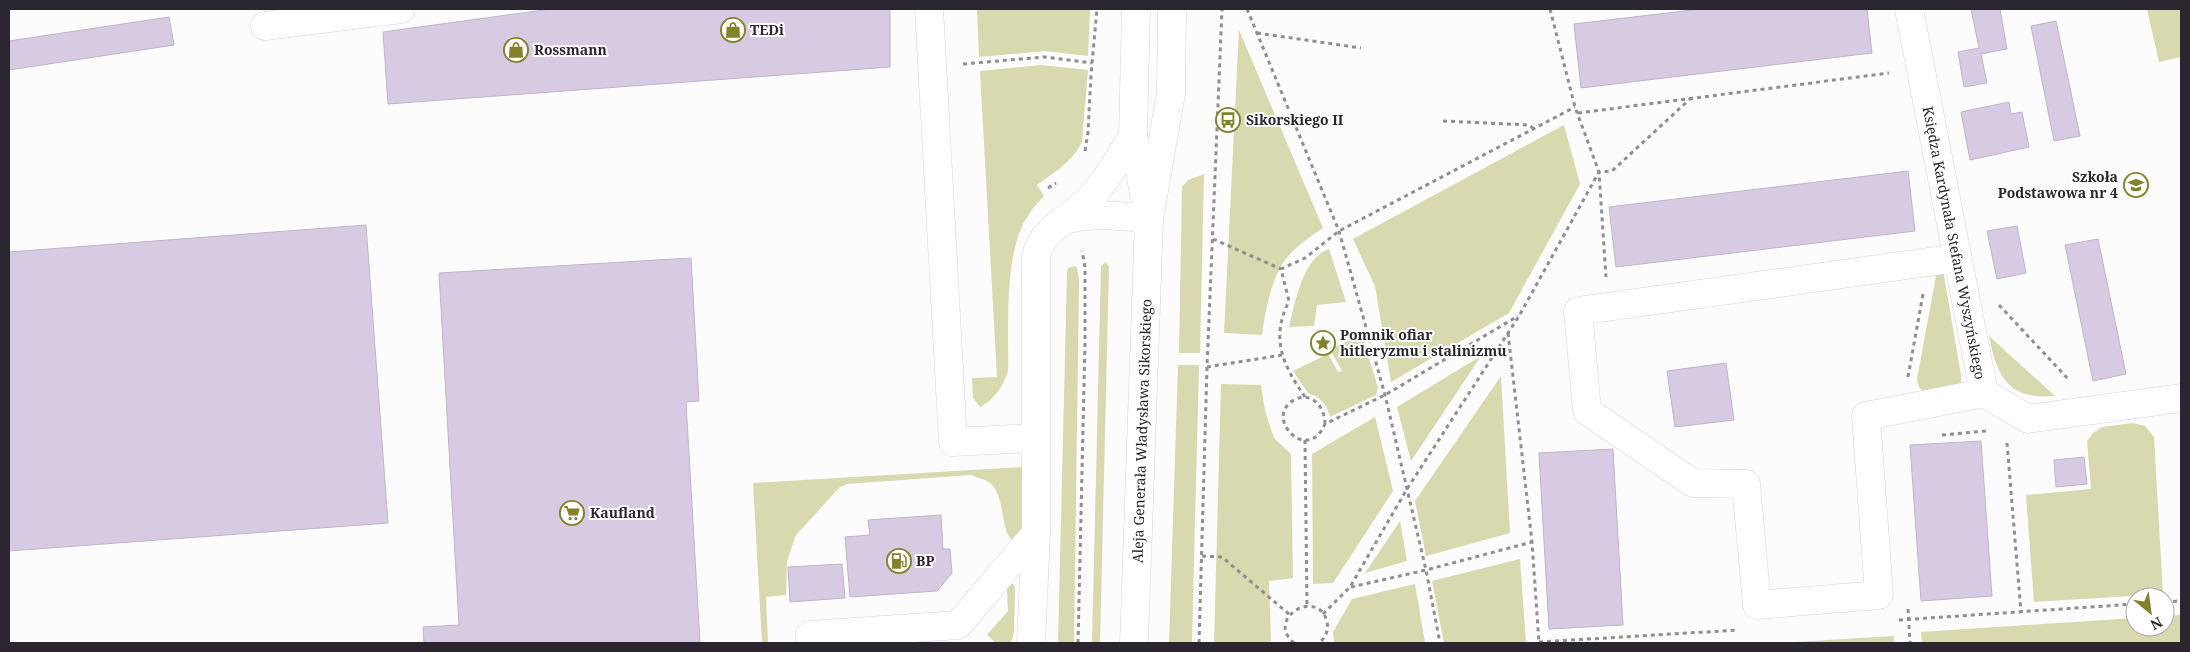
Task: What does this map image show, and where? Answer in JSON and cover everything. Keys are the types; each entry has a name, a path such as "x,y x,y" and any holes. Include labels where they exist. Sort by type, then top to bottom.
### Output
{"street":[{"path":"265,26 402,9"},
{"path":"929,9 953,442 1035,438"},
{"name":"Aleja Generała Władysława Sikorskiego","path":"1136,9 1133,136 1149,220"},
{"name":"Aleja Generała Władysława Sikorskiego","path":"1134,643 1149,220 1171,93 1172,9"},
{"name":"Księdza Kardynała Stefana Wyszyńskiego","path":"1909,9 1973,347 1984,393 2028,419 2181,398"},
{"path":"1031,643 1036,534 1036,256 1045,235 1095,193 1133,136"},
{"path":"1065,220 1083,215 1103,215 1149,220"},
{"path":"1957,258 1578,311 1587,411 1693,482 1746,484 1757,605 1879,595 1866,416 1984,393"},
{"path":"810,643 810,635 958,625 1036,534"}],"path":[{"path":"1082,156 1088,132 1092,62 1098,9"},
{"path":"1199,643 1207,367 1222,9"},
{"path":"1247,9 1339,231 1385,395 1426,570 1440,643"},
{"path":"1550,9 1575,107 1599,172 1609,307"},
{"path":"1257,33 1361,48"},
{"path":"933,67 1044,57 1092,62"},
{"path":"1578,113 1897,72"},
{"path":"1599,172 1612,171 1691,98"},
{"path":"1212,239 1281,269 1305,258 1339,231 1575,107"},
{"path":"1443,121 1529,125 1534,129"},
{"path":"1323,614 1350,587 1407,489 1519,316 1599,172"},
{"path":"1048,188 1058,182"},
{"path":"1078,643 1085,344 1085,267 1082,251"},
{"path":"1902,409 1929,262"},
{"path":"1281,269 1289,302 1281,318 1279,334 1282,355 1288,371 1305,397"},
{"path":"1997,303 2074,386"},
{"path":"1325,424 1325,414 1321,406 1314,400 1305,397 1291,402 1286,408 1284,416 1286,430 1292,436 1304,440 1318,435 1325,424 1385,395 1519,316"},
{"path":"1508,333 1532,542 1539,643"},
{"path":"1207,367 1282,355"},
{"path":"1937,436 1996,430"},
{"path":"2006,439 2021,612"},
{"path":"1304,440 1307,606"},
{"path":"1350,587 1426,570 1532,542"},
{"path":"1202,556 1222,557 1290,615"},
{"path":"1907,599 1910,643"},
{"path":"1294,643 1290,640 1286,624 1290,615 1297,609 1307,606 1316,608 1323,614 1327,622 1327,631 1324,639 1319,643"},
{"path":"1286,643 1290,640"}],"green space":[{"path":"977,9 1090,9 1088,56 1045,51 979,57"},
{"path":"2147,9 2181,9 2181,57 2159,62"},
{"path":"1239,30 1323,228 1297,247 1283,263 1270,293 1262,335 1224,333"},
{"path":"1041,65 1088,70 1082,142 1068,161 1037,185 1044,196 1031,211 1021,230 1011,268 1008,311 1008,371 998,392 980,407 973,398 972,378 997,377 980,71"},
{"path":"1564,125 1580,184 1509,313 1391,382 1375,286 1353,239"},
{"path":"1204,174 1200,353 1179,353 1182,187 1188,180"},
{"path":"1329,249 1346,302 1317,305 1314,326 1289,327 1297,294 1306,271 1320,254"},
{"path":"1106,262 1109,267 1100,643 1092,643 1101,266"},
{"path":"1075,266 1079,281 1074,643 1058,643 1067,272 1068,268"},
{"path":"1943,270 1961,375 1961,385 1924,393 1919,387 1917,379 1937,271"},
{"path":"1362,334 1378,388 1376,395 1330,417 1327,408 1316,397 1308,393 1293,371 1328,354 1338,372 1342,371 1330,349"},
{"path":"1989,336 2055,396 2026,394 2016,390 2007,383 1996,363"},
{"path":"1481,356 1411,461 1397,407"},
{"path":"1178,365 1199,365 1192,643 1169,643"},
{"path":"1501,376 1510,533 1426,556 1415,501"},
{"path":"1221,384 1261,385 1265,411 1274,438 1291,454 1293,578 1269,581 1271,641 1267,643 1214,643"},
{"path":"1375,417 1393,491 1333,583 1313,584 1312,454"},
{"path":"2133,423 2145,426 2154,437 2163,587 2125,587 2125,596 2034,602 2026,495 2091,489 2087,441 2093,433 2102,427"},
{"path":"1024,467 1022,533 1014,541 1010,537 1004,523 999,497 995,489 990,483 971,475 847,484 840,487 796,535 787,561 786,595 766,597 768,643 762,643 753,483"},
{"path":"1400,521 1407,561 1365,573"},
{"path":"1520,559 1526,643 1444,643 1432,581"},
{"path":"1013,584 1015,587 1014,632 1011,643 996,643 987,635 1008,611 1007,587"},
{"path":"1415,584 1425,643 1334,643 1333,632 1352,599"},
{"path":"2175,615 2181,615 2181,643 1922,643 1921,632 2125,619 2125,637 2175,637"},
{"path":"1893,636 1894,643 1779,643"}],"building":[{"path":"551,9 890,9 890,67 388,104 383,32"},
{"path":"1701,9 1867,9 1872,53 1581,88 1574,24"},
{"path":"1971,9 2000,9 2007,49 1981,54 1987,83 1964,87 1958,52 1979,48"},
{"path":"169,17 174,45 9,70 9,41"},
{"path":"2056,21 2080,136 2054,141 2031,26"},
{"path":"2009,102 2011,114 2022,112 2029,147 1970,160 1961,112"},
{"path":"1908,171 1915,231 1616,267 1609,207"},
{"path":"366,225 388,523 9,551 9,252"},
{"path":"2017,226 2026,273 1997,279 1987,231"},
{"path":"2098,239 2126,374 2093,381 2065,245"},
{"name":"Kaufland","path":"691,258 699,401 686,402 700,643 424,643 423,627 459,625 439,273"},
{"path":"1726,363 1734,420 1675,427 1667,371"},
{"path":"1981,441 1992,596 1921,601 1910,445"},
{"path":"1613,449 1623,625 1549,629 1539,453"},
{"path":"2084,457 2087,484 2056,487 2054,460"},
{"name":"BP","path":"941,515 943,549 950,549 952,573 937,591 850,597 845,537 870,535 868,520"},
{"path":"842,564 845,598 790,602 788,567"}],"place":[{"name":"TEDi","path":"733,30"},
{"name":"Rossmann","path":"516,50"},
{"name":"Sikorskiego II","path":"1228,120"},
{"name":"Szkoła Podstawowa nr 4","path":"2136,185"},
{"name":"Pomnik ofiar hitleryzmu i stalinizmu","path":"1323,343"},
{"name":"Kaufland","path":"572,513"},
{"name":"BP","path":"899,561"}]}
